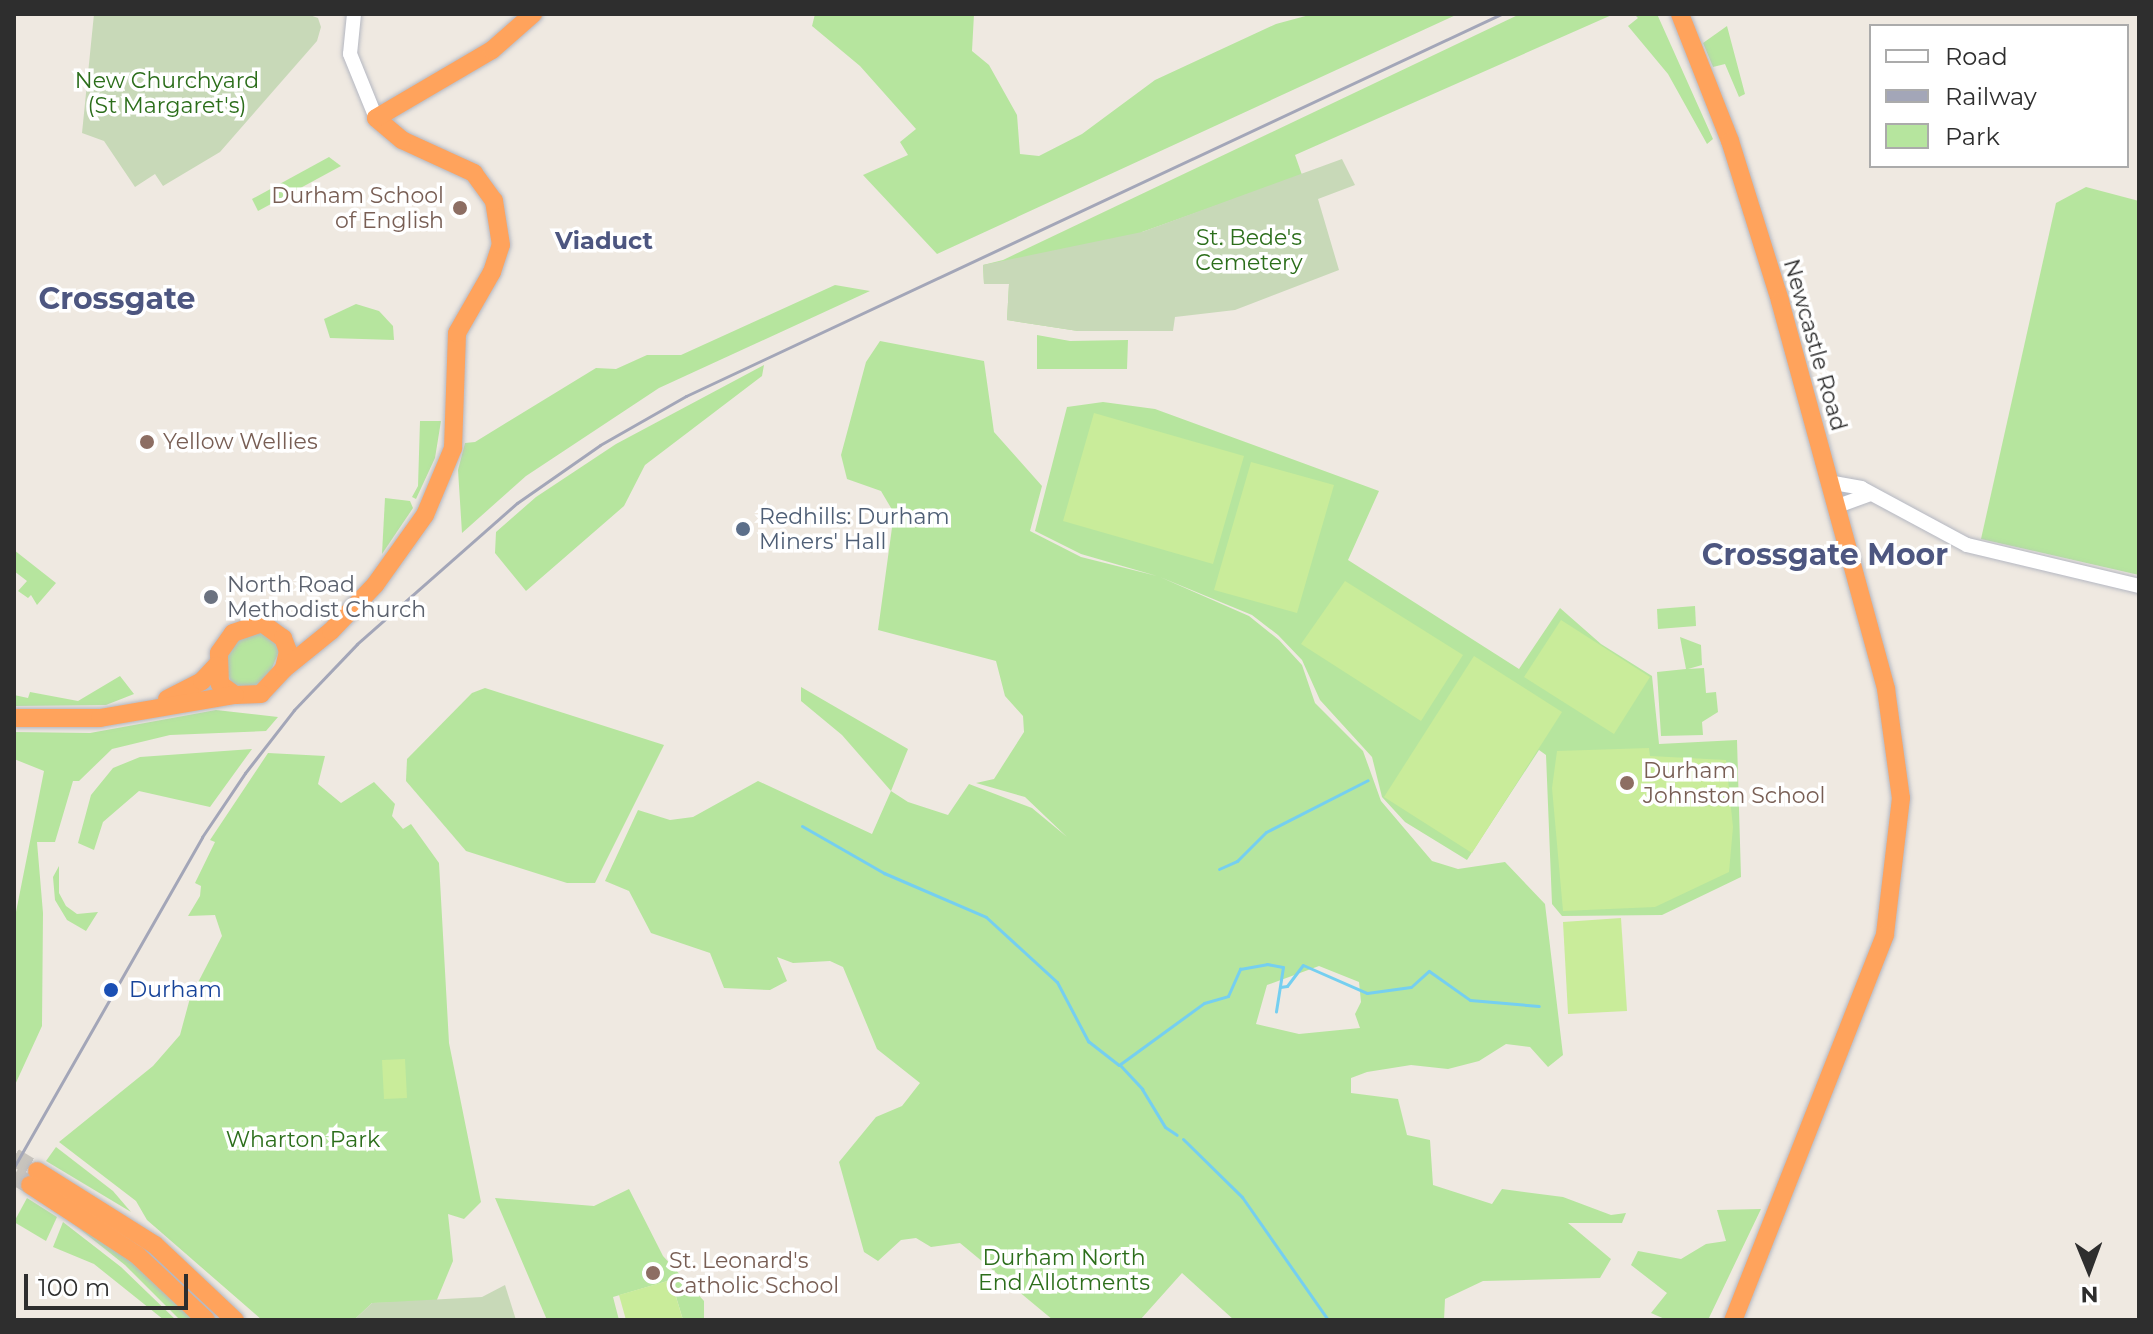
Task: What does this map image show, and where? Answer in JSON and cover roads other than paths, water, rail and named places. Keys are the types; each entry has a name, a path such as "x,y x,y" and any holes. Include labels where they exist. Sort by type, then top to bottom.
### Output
{"highway":[{"path":"14,718 100,718 235,695 261,694 284,669 326,636 411,539 447,469 454,435 455,345 498,257 500,217 494,201 474,173 402,140 376,118 480,58 533,14"},
{"name":"Newcastle Road","path":"1680,14 1730,141 1886,689 1900,766 1896,880 1868,986 1735,1316"},
{"path":"147,709 197,684 216,666 225,642 244,626 271,625 283,638 288,651 284,669"},
{"path":"283,638 326,636"},
{"path":"216,666 220,684 235,695"},
{"path":"206,1320 137,1255 33,1178 155,1245 235,1320"}],"street":[{"path":"354,14 350,54 376,118"},
{"path":"1828,482 1871,494 1967,545 2139,586"},
{"path":"1835,507 1871,494"}],"waterway":[{"path":"1219,869 1237,861 1266,832 1368,780"},
{"path":"802,826 884,873 986,917 1057,982 1088,1041 1119,1065 1204,1003 1228,996 1240,969 1267,964 1283,967 1276,1011"},
{"path":"1280,987 1287,986 1303,965 1367,993 1411,987 1429,971 1470,1000 1539,1006"},
{"path":"1120,1065 1142,1089 1165,1127 1177,1135"},
{"path":"1183,1139 1242,1197 1328,1320"}],"tunnel":[{"path":"14,1157 37,1171"},
{"path":"14,1176 30,1185"}],"railway":[{"path":"14,1167 202,837 245,773 294,710 357,644 517,503 600,445 686,396 1501,14"}],"place":[{"name":"Durham School of English","path":"460,208"},
{"name":"Yellow Wellies","path":"147,442"},
{"name":"Redhills: Durham Miners' Hall","path":"743,529"},
{"name":"North Road Methodist Church","path":"211,597"},
{"name":"Durham Johnston School","path":"1627,783"},
{"name":"Durham","path":"111,990"},
{"name":"St. Leonard's Catholic School","path":"653,1273"}],"district":[{"name":"Viaduct","path":"604,241"},
{"name":"Crossgate","path":"117,299"},
{"name":"Crossgate Moor","path":"1825,555"}],"park label":[{"name":"New Churchyard (St Margaret's)","path":"167,92"},
{"name":"St. Bede's Cemetery","path":"1249,250"},
{"name":"Wharton Park","path":"303,1140"},
{"name":"Durham North End Allotments","path":"1064,1270"}]}
